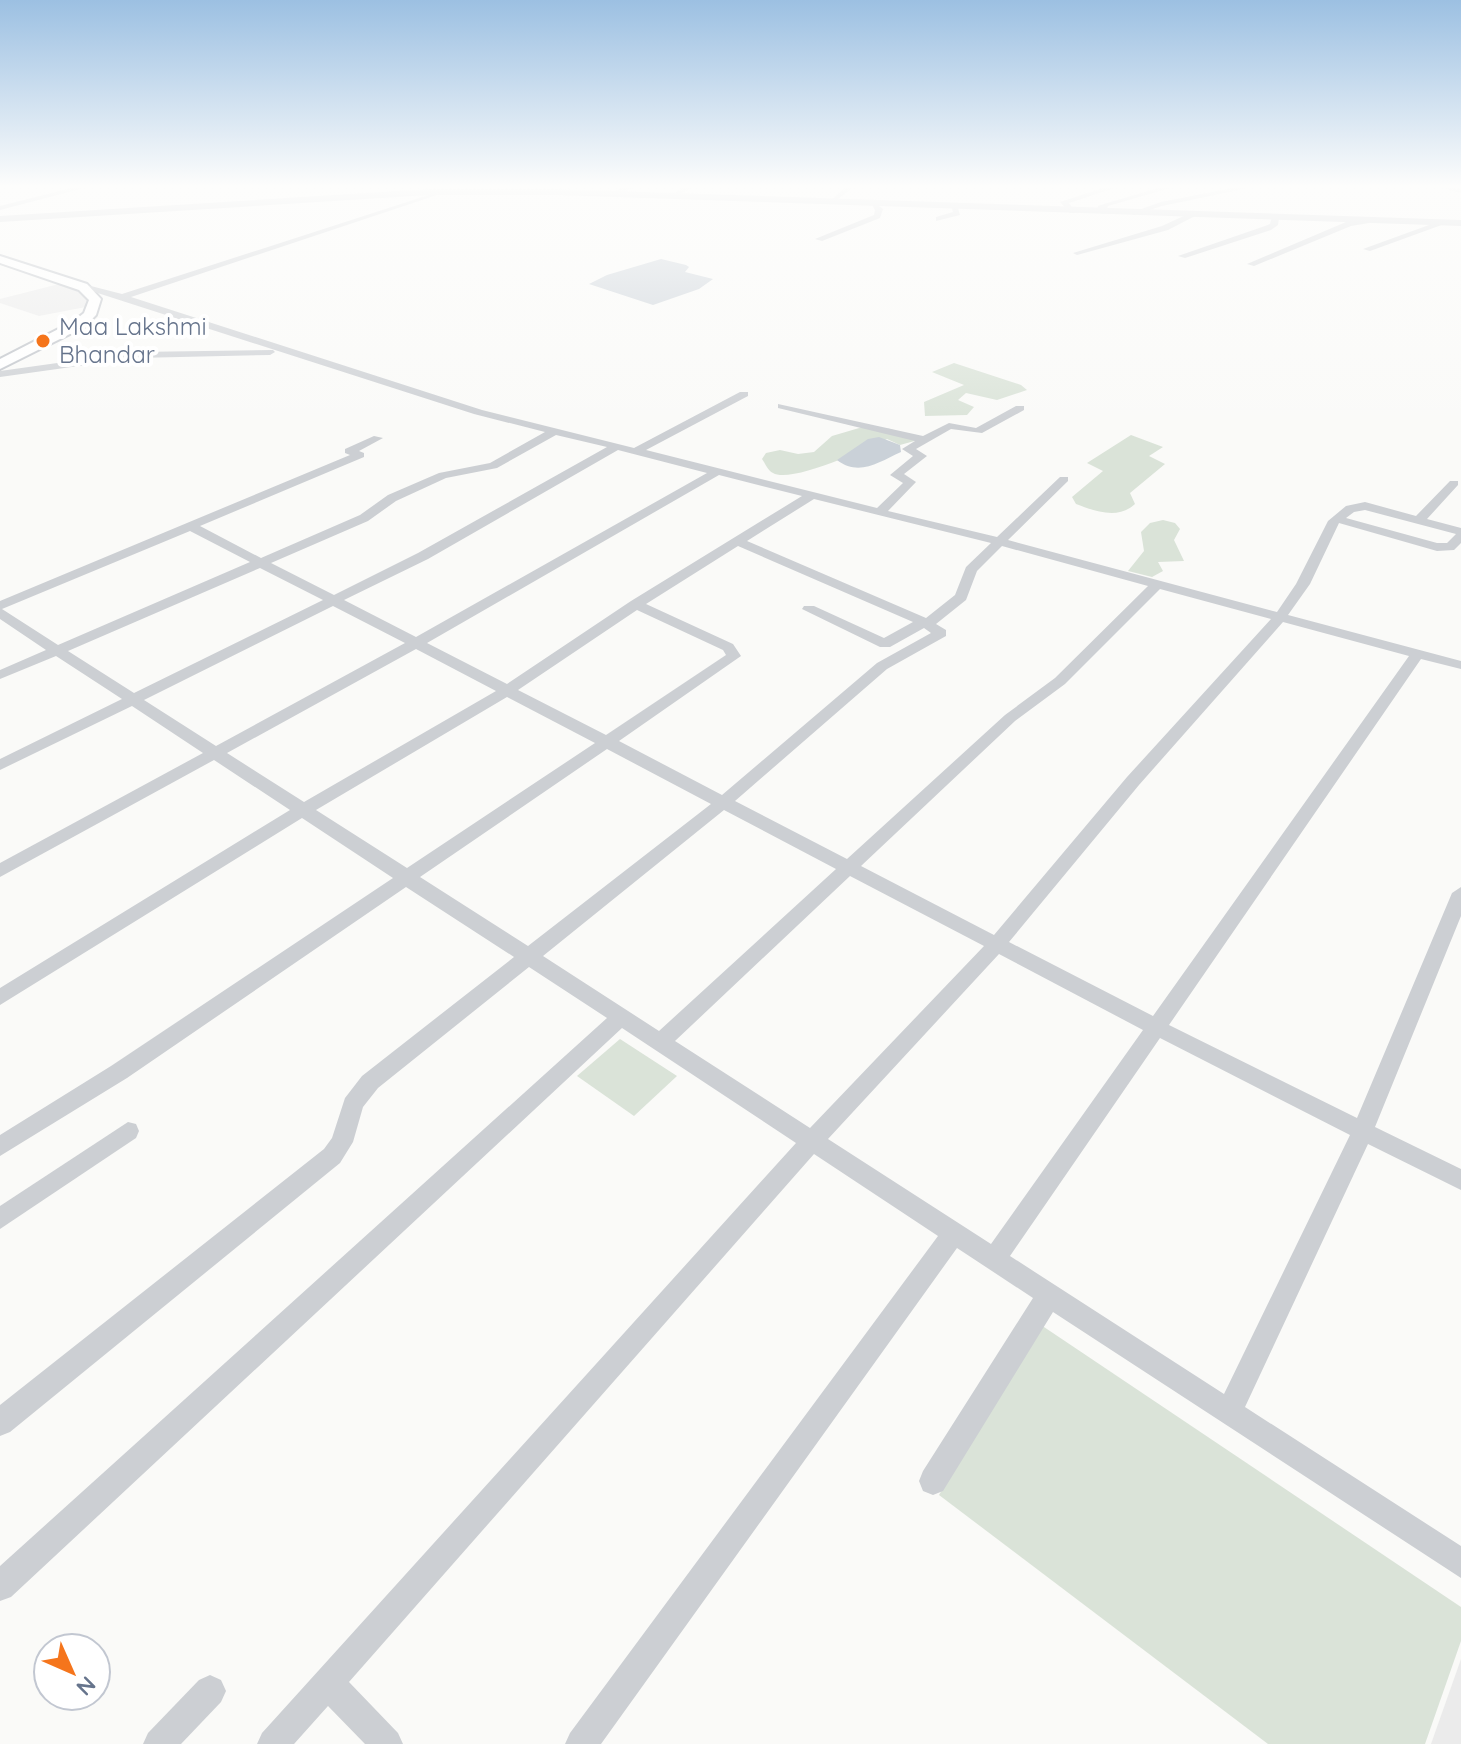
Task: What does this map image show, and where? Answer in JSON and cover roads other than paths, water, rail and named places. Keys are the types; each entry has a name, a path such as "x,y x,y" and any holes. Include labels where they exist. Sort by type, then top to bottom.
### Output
{"main road":[{"path":"0,365 68,331 90,315 95,307 95,299 83,287 31,269"}],"street":[{"path":"95,307 207,269"},
{"path":"83,287 478,412 1000,542 1461,665"},
{"path":"0,374 136,355 285,351"},
{"path":"636,451 744,394"},
{"path":"782,406 925,440"},
{"path":"880,512 909,484 909,481 896,475 920,458 908,449 951,425 978,431 1020,408"},
{"path":"0,675 364,518 392,498 443,475 493,466 555,431"},
{"path":"0,606 360,455 349,451 378,438"},
{"path":"0,765 423,556 617,446"},
{"path":"0,871 416,643 715,473"},
{"path":"809,609 885,644 926,623 961,597 967,587 969,573 1064,479"},
{"path":"1418,521 1454,483"},
{"path":"0,998 303,810 510,689 636,604 811,496"},
{"path":"273,1744 812,1141 998,943 1133,781 1280,617 1303,584 1326,533 1337,519 1358,506 1461,534 1450,547 1437,547 1337,519"},
{"path":"190,526 333,602 510,689 1156,1027 1461,1180"},
{"path":"0,1422 332,1156 342,1142 353,1104 370,1082 725,801 882,666 941,633 926,623 737,541"},
{"path":"660,1042 1010,718 1060,681 1157,584"},
{"path":"0,1147 132,1064 734,656 728,647 636,604"},
{"path":"0,613 1461,1563"},
{"path":"994,1259 1418,653"},
{"path":"1229,1412 1363,1130 1461,895"},
{"path":"0,1586 621,1017"},
{"path":"0,1219 128,1131"},
{"path":"581,1744 954,1233"},
{"path":"933,1481 1049,1295"},
{"path":"328,1683 387,1744"},
{"path":"159,1744 210,1691"}],"place":[{"name":"Maa Lakshmi Bhandar","path":"43,341"}]}
